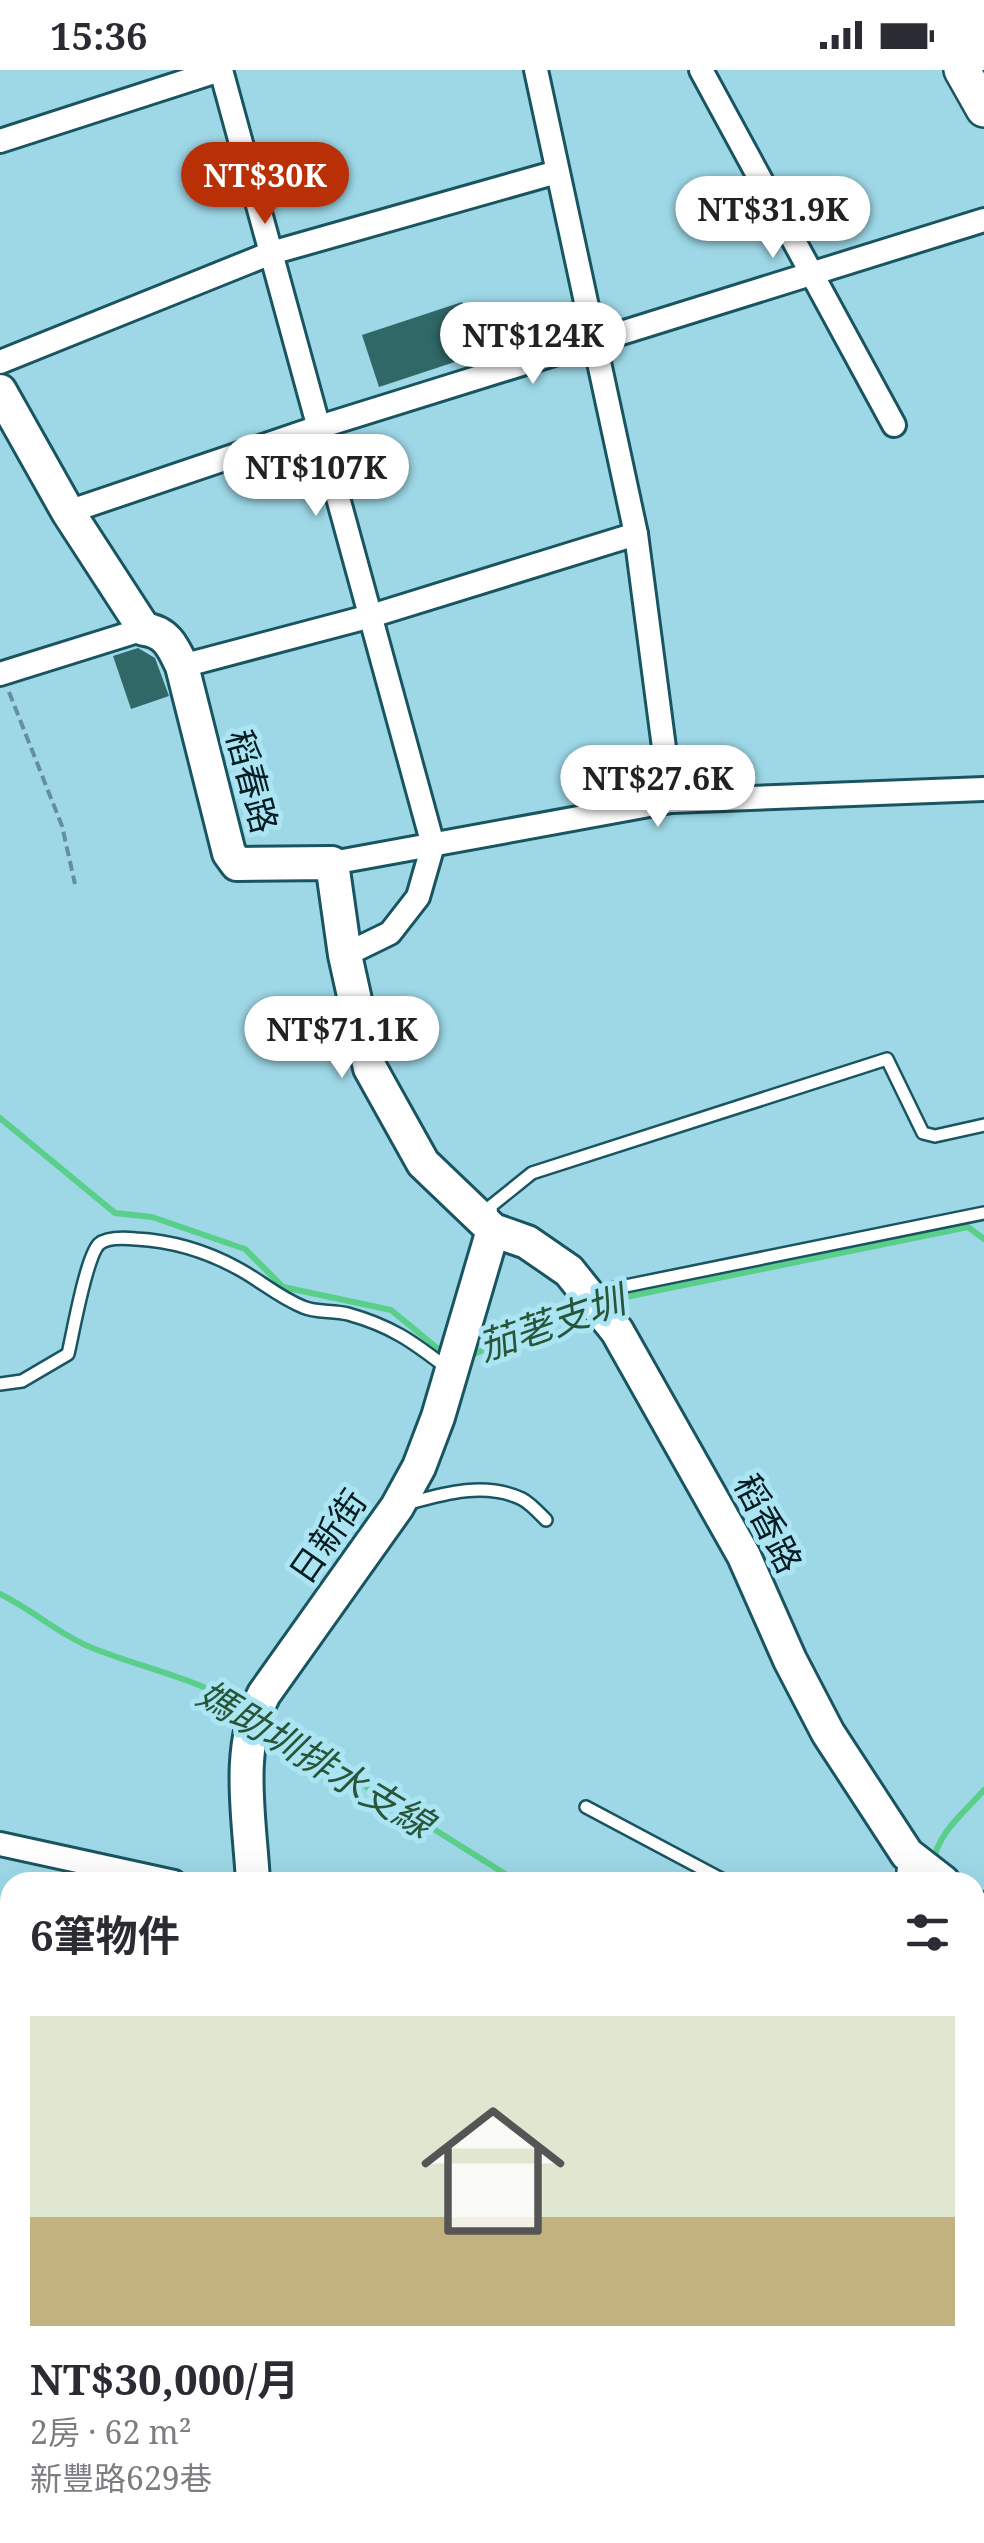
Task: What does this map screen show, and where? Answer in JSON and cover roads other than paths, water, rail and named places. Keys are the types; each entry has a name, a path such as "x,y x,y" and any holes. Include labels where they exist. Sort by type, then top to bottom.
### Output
{"main road":[{"path":"962,70 984,108"}],"street":[{"path":"0,141 220,70 433,845 418,897 399,921 390,932 345,955"},
{"path":"536,70 636,534 671,801"},
{"path":"701,70 894,424"},
{"path":"0,362 271,253 558,172"},
{"path":"68,512 316,428 984,220"},
{"name":"稻春路","path":"0,391 68,512 144,629 155,630 172,643 182,666 229,853 238,864 332,862"},
{"path":"182,666 371,616 636,534"},
{"path":"1,673 144,629"},
{"path":"493,1230 423,1163 370,1068 345,955 332,862 671,801 984,789"},
{"name":"稻香路","path":"493,1230 527,1242 569,1272 617,1331 744,1556 828,1734 906,1868"},
{"name":"日新街","path":"252,1872 247,1748 252,1716 397,1507 419,1467 493,1230"},
{"path":"0,1844 128,1872"}],"lane":[{"path":"493,1230 491,1206 532,1173 887,1059 923,1133 935,1136 984,1125"},
{"path":"587,1294 984,1213"},
{"path":"0,1384 22,1381 68,1354 97,1246 103,1241 128,1238 193,1247 240,1269 269,1290 307,1309 344,1313 401,1332 450,1371"},
{"path":"397,1507 452,1490 488,1492 522,1499 546,1520"},
{"path":"586,1806 708,1872"}],"waterway":[{"name":"茄荖支圳","path":"0,1118 115,1213 152,1217 245,1249 283,1287 391,1310 442,1352 449,1352"},
{"name":"茄荖支圳","path":"606,1301 968,1227 984,1239"},
{"name":"茄荖支圳","path":"466,1352 476,1353 585,1309"},
{"name":"媽助圳排水支線","path":"0,1594 83,1644 192,1682 247,1710"},
{"name":"媽助圳排水支線","path":"265,1723 502,1872"},
{"name":"媽助圳排水支線","path":"934,1861 946,1832 984,1790"}]}
